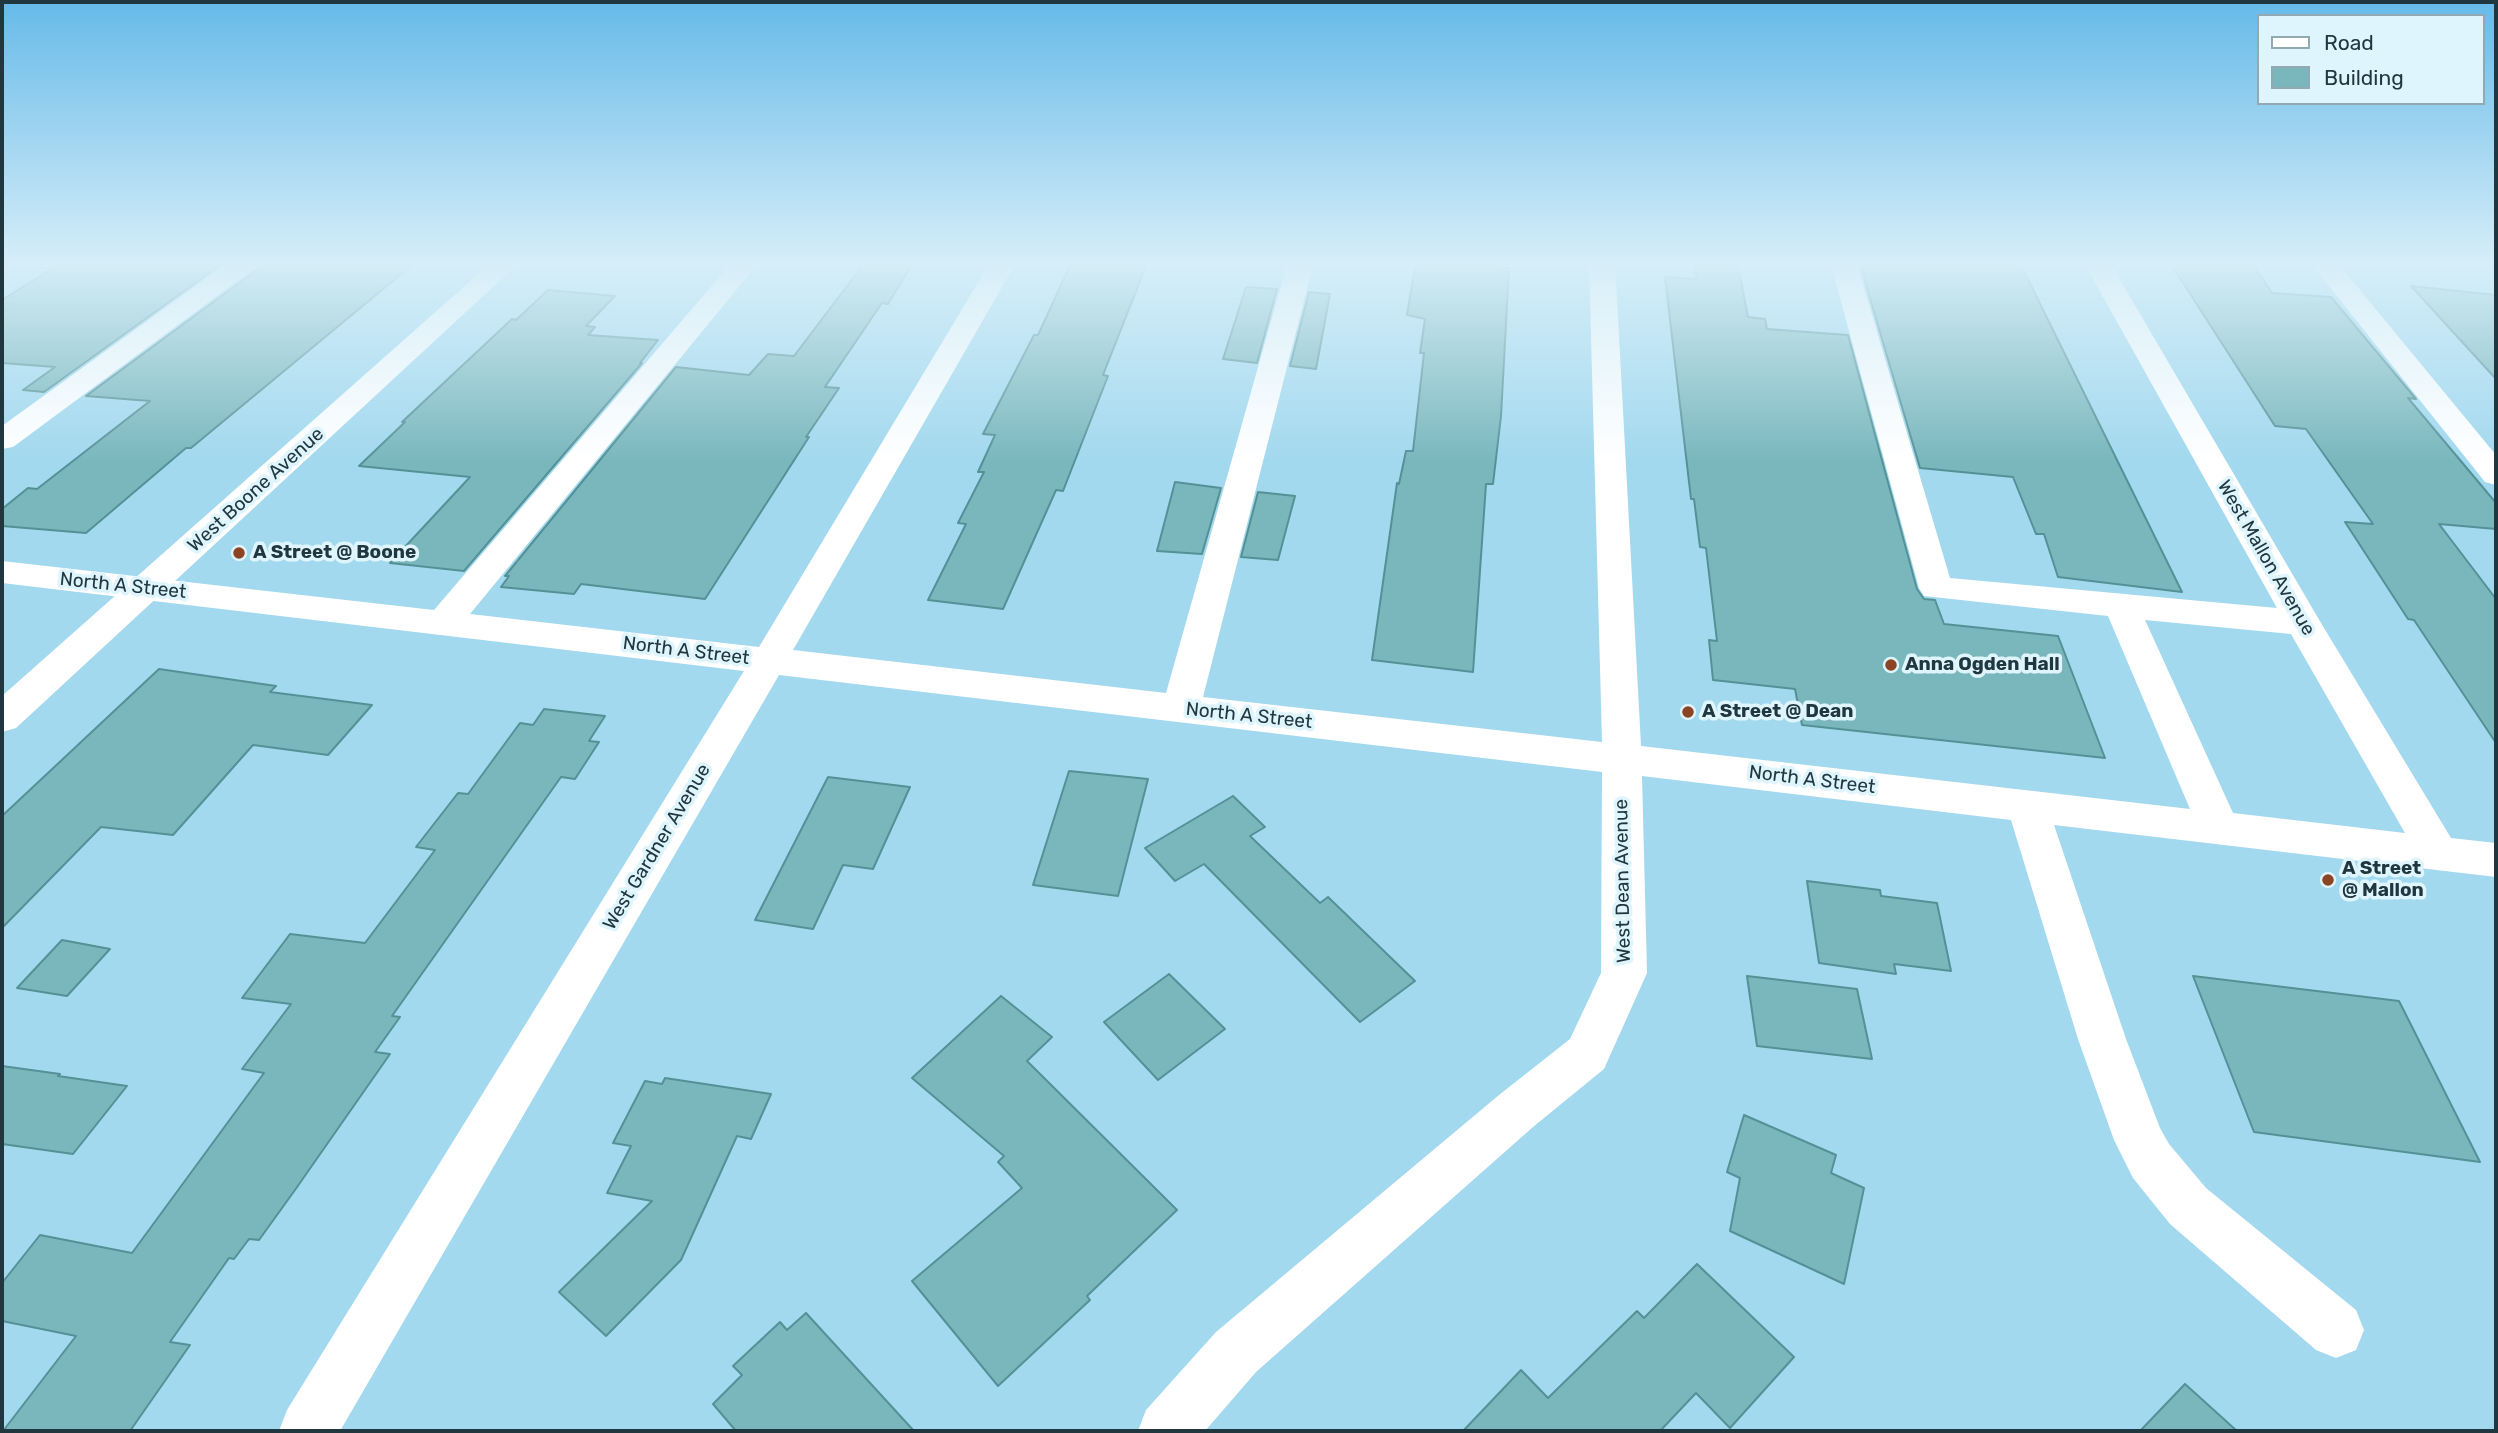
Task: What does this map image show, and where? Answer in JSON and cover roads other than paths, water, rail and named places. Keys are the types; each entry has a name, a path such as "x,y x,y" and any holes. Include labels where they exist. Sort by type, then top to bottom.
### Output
{"street":[{"path":"2,440 155,328"},
{"name":"West Boone Avenue","path":"2,718 434,328"},
{"path":"443,622 691,328"},
{"name":"West Gardner Avenue","path":"307,1431 769,660 964,328"},
{"path":"1181,709 1283,328"},
{"name":"West Dean Avenue","path":"1167,1431 1236,1352 1516,1111 1587,1054 1624,973 1622,758 1605,328"},
{"path":"1862,328 1936,589 2303,623"},
{"name":"West Mallon Avenue","path":"2134,328 2439,854"},
{"path":"2376,328 2496,475"},
{"name":"North A Street","path":"2,572 2496,860"},
{"path":"2120,606 2219,828"},
{"path":"2027,805 2102,1039 2139,1140 2151,1161 2188,1206 2336,1330"}],"place":[{"name":"A Street @ Boone","path":"239,553"},
{"name":"Anna Ogden Hall","path":"1891,665"},
{"name":"A Street @ Dean","path":"1688,712"},
{"name":"A Street @ Mallon","path":"2328,880"}]}
